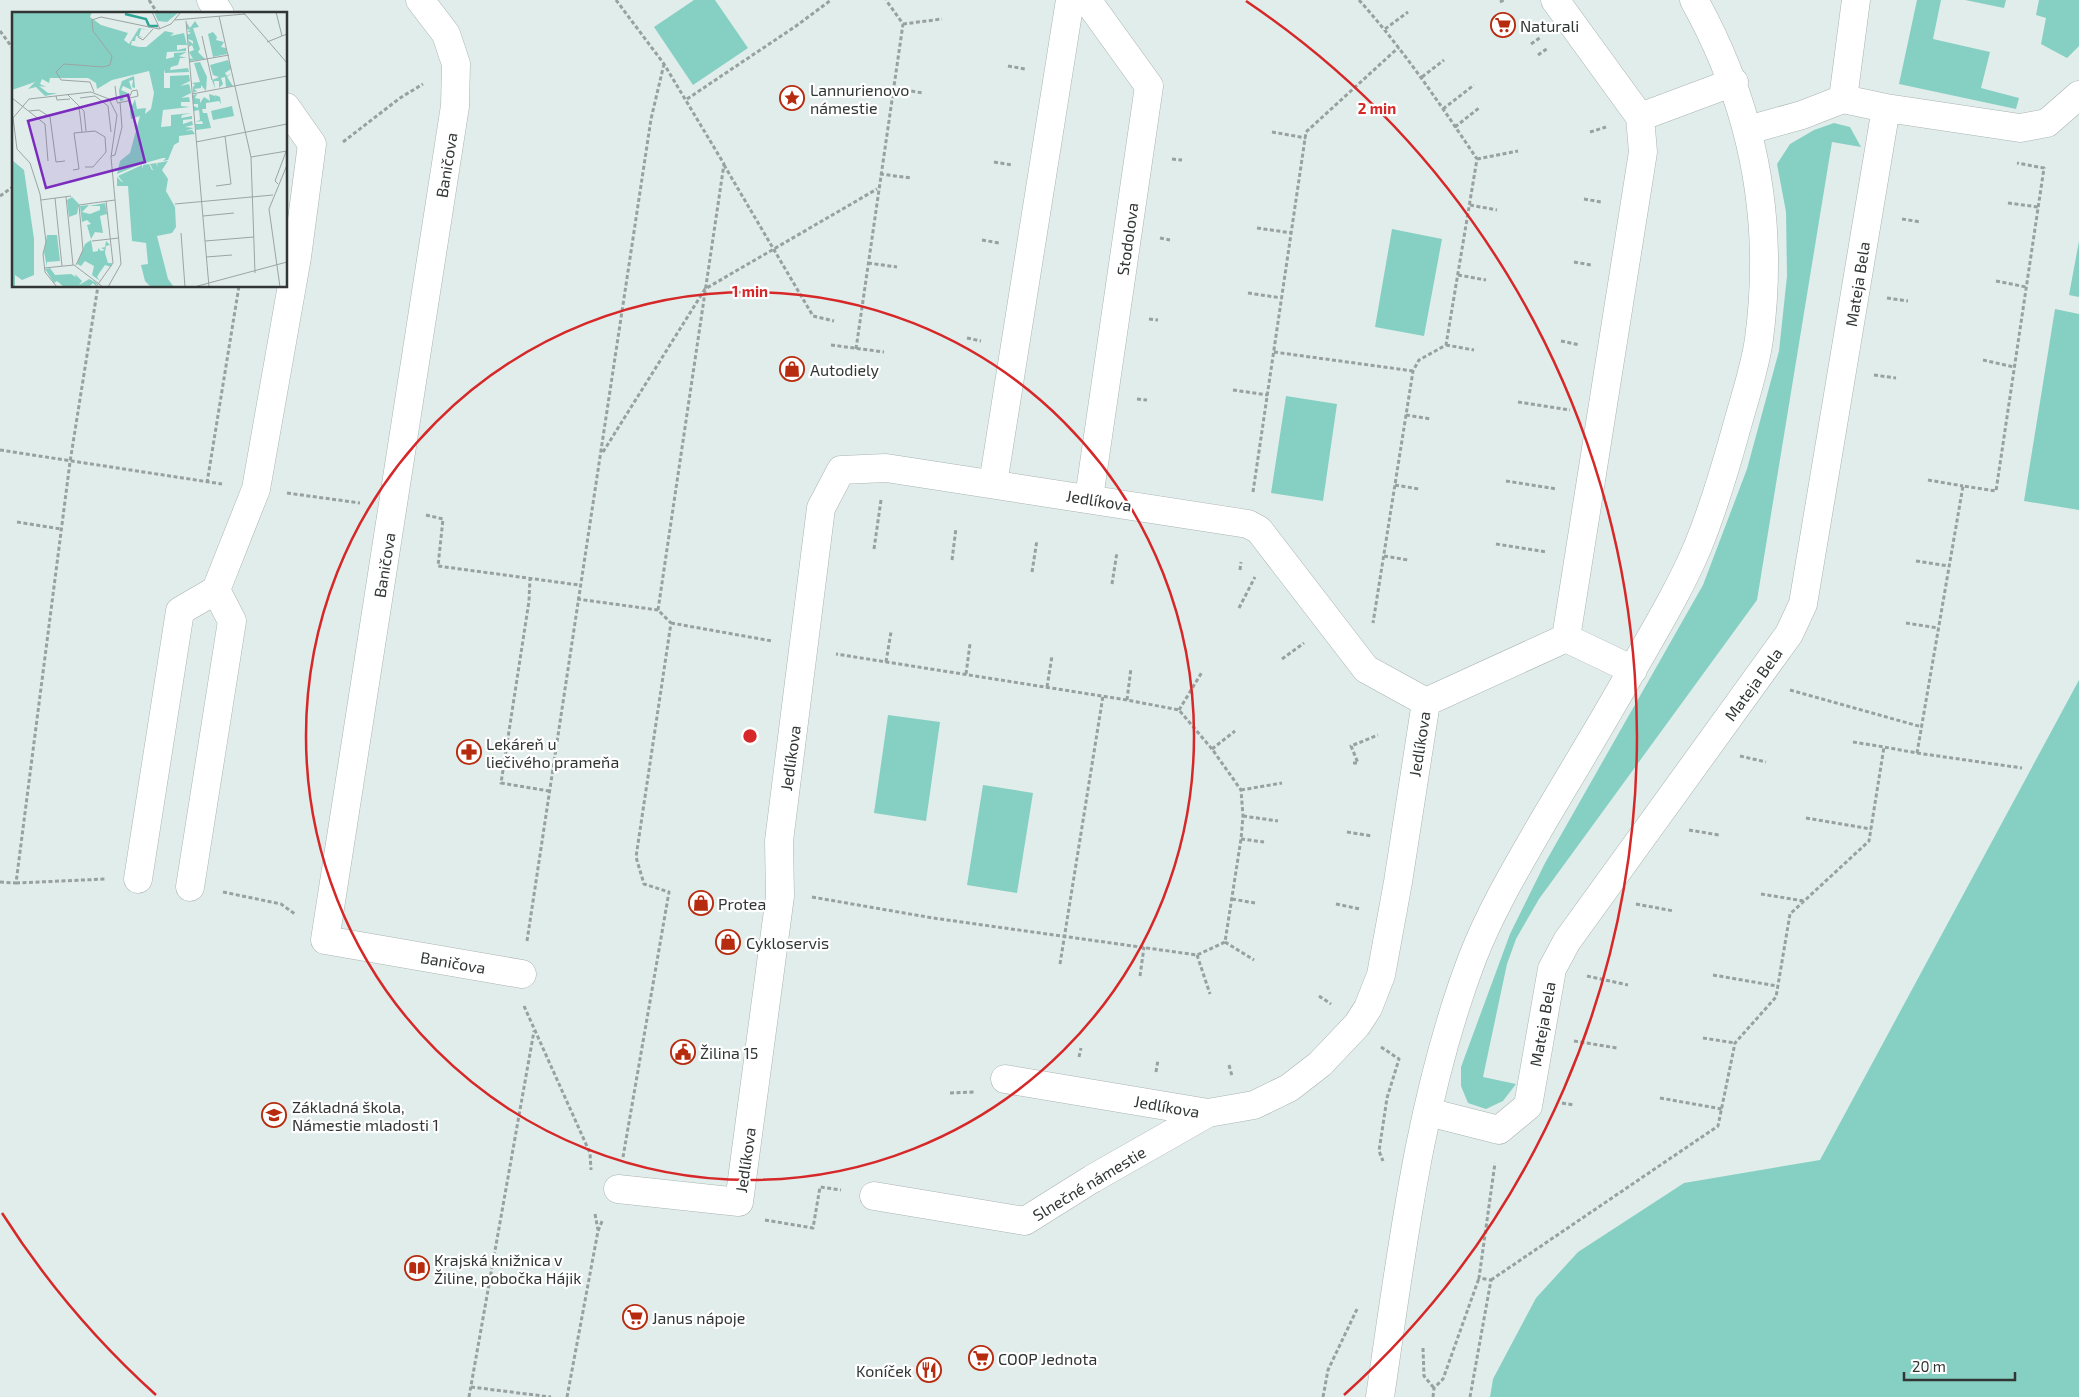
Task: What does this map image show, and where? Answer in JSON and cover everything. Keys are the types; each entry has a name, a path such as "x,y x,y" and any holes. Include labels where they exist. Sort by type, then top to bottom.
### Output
{"street":[{"path":"211,0 219,12"},
{"name":"Baničova","path":"420,0 446,34 456,64 455,106 325,940 522,974"},
{"path":"993,484 1070,0"},
{"name":"Stodolova","path":"1087,0 1149,86 1089,498"},
{"path":"1555,0 1640,117 1643,152 1566,638"},
{"path":"1381,1388 1406,1226 1428,1112 1446,1037 1472,960 1489,920 1512,875 1633,670 1697,548 1726,468 1758,343 1763,294 1762,218 1756,170 1748,130 1734,82 1710,29 1694,0"},
{"path":"1843,99 1856,0"},
{"path":"1640,117 1734,82"},
{"path":"1748,130 1802,115 1843,99 1886,108 2020,128 2047,123 2079,95"},
{"name":"Mateja Bela","path":"1499,1130 1528,1106 1552,969 1567,941 1756,680 1788,634 1803,604 1886,108"},
{"path":"138,879 180,611 216,590 256,488 297,257 312,144 288,111"},
{"name":"Jedlíkova","path":"618,1189 739,1202 780,896 779,841 821,508 841,470 886,468 1248,524 1260,530 1366,669 1426,702 1382,975 1368,1008 1357,1026 1320,1064 1289,1088 1254,1105 1208,1113 1005,1078"},
{"path":"190,887 232,621 216,590"},
{"path":"1566,638 1633,670"},
{"path":"1426,702 1566,638"},
{"path":"1428,1112 1499,1130"},
{"name":"Slnečné námestie","path":"874,1196 1025,1221 1092,1179 1208,1113"}],"path":[{"path":"149,0 157,12"},
{"path":"616,0 664,64 687,99 813,316 834,320"},
{"path":"687,99 796,26 831,0"},
{"path":"856,349 892,88 903,24 886,0"},
{"path":"1359,0 1385,29 1422,77 1477,160 1446,345"},
{"path":"1385,29 1408,12"},
{"path":"903,24 942,19"},
{"path":"0,31 12,47"},
{"path":"1240,570 1268,395 1306,132 1399,47"},
{"path":"1422,77 1444,60"},
{"path":"591,1171 590,1153 519,996 579,585 601,455 651,119 664,64"},
{"path":"1008,66 1022,69"},
{"path":"1443,109 1474,86"},
{"path":"892,88 923,93"},
{"path":"350,137 400,98"},
{"path":"1455,127 1479,108"},
{"path":"1590,132 1598,130"},
{"path":"1272,132 1306,138"},
{"path":"1477,160 1518,151"},
{"path":"1928,480 1996,491 2044,168 2015,163"},
{"path":"658,610 724,164"},
{"path":"880,174 910,178"},
{"path":"0,196 12,187"},
{"path":"601,455 705,289 878,189"},
{"path":"1584,199 1595,201"},
{"path":"2008,203 2038,207"},
{"path":"1470,205 1497,210"},
{"path":"1257,228 1292,233"},
{"path":"982,240 991,241"},
{"path":"868,262 897,267"},
{"path":"1574,262 1583,263"},
{"path":"1458,275 1486,280"},
{"path":"1996,281 2026,287"},
{"path":"0,882 16,883 70,462 98,288"},
{"path":"207,482 239,288"},
{"path":"1248,293 1282,298"},
{"path":"1148,318 1158,320"},
{"path":"1561,341 1569,343"},
{"path":"831,345 884,352"},
{"path":"1366,669 1413,371 1419,360 1446,345 1474,350"},
{"path":"1274,352 1413,371"},
{"path":"1983,360 2014,367"},
{"path":"1233,390 1268,395"},
{"path":"1518,402 1540,405"},
{"path":"1406,415 1431,419"},
{"path":"0,450 70,462 393,508 443,519 438,566 579,585"},
{"path":"874,549 886,468"},
{"path":"1506,481 1524,483"},
{"path":"1395,485 1419,489"},
{"path":"1917,753 1963,486"},
{"path":"17,522 61,529"},
{"path":"952,560 956,528"},
{"path":"1032,572 1037,540"},
{"path":"1496,544 1513,546"},
{"path":"1112,584 1117,552"},
{"path":"1384,556 1408,560"},
{"path":"1916,560 1949,566"},
{"path":"1239,608 1255,577"},
{"path":"530,578 529,601 501,783 549,791"},
{"path":"577,599 658,610 671,624 804,646 824,652 1103,696 1179,710 1212,749 1241,790 1243,816 1241,839 1224,942"},
{"path":"1906,623 1938,628"},
{"path":"567,1397 598,1231 618,1189 669,892 644,884 636,857 671,624"},
{"path":"886,662 891,632"},
{"path":"1282,659 1309,640"},
{"path":"966,674 970,644"},
{"path":"1047,687 1052,656"},
{"path":"1127,700 1131,668"},
{"path":"1179,710 1202,672"},
{"path":"1756,680 1922,728"},
{"path":"1060,964 1103,696"},
{"path":"1212,749 1235,731"},
{"path":"1353,764 1358,763 1351,746 1378,736"},
{"path":"1853,742 2022,768"},
{"path":"1479,1278 1491,1280 1718,1126 1735,1043 1776,997 1790,914 1869,841 1884,747"},
{"path":"1241,790 1282,783"},
{"path":"1243,816 1278,821"},
{"path":"1806,818 1871,829"},
{"path":"1348,832 1374,837"},
{"path":"1241,839 1264,842"},
{"path":"1761,894 1804,901"},
{"path":"780,896 801,895 933,918 1197,955 1224,942"},
{"path":"1232,899 1256,902"},
{"path":"1336,904 1362,909"},
{"path":"1224,942 1254,960"},
{"path":"1140,976 1144,948"},
{"path":"1197,955 1210,994"},
{"path":"1552,969 1628,985"},
{"path":"1714,976 1778,986"},
{"path":"1319,996 1326,1001"},
{"path":"470,1397 534,1029"},
{"path":"1540,1036 1618,1048"},
{"path":"1703,1038 1735,1043"},
{"path":"1374,1042 1399,1059"},
{"path":"1079,1058 1081,1048"},
{"path":"1156,1071 1158,1060"},
{"path":"1229,1065 1232,1078"},
{"path":"1660,1098 1722,1109"},
{"path":"1432,1397 1434,1388 1443,1379 1479,1278 1499,1130"},
{"path":"765,1220 813,1228 820,1187"},
{"path":"594,1206 598,1231"},
{"path":"1470,1397 1491,1280"},
{"path":"1323,1397 1328,1370 1359,1305"},
{"path":"1423,1347 1424,1376 1434,1388"},
{"path":"471,1387 551,1397"}],"green space":[{"path":"694,0 715,0 748,48 693,85 654,27"},
{"path":"1917,0 1941,0 1933,39 1990,52 1981,88 2019,98 2016,109 1899,84"},
{"path":"1965,0 2006,0 2004,8"},
{"path":"2039,0 2079,0 2079,46 2067,58 2041,44 2046,18 2036,15"},
{"path":"1834,123 1850,127 1861,147 1832,142 1757,600 1539,899 1516,939 1507,964 1483,1077 1516,1084 1503,1101 1486,1109 1468,1103 1461,1086 1461,1067 1510,934 1545,863 1703,585 1747,469 1779,351 1787,276 1786,212 1777,164 1790,144 1814,130"},
{"path":"1392,229 1442,239 1424,336 1375,327"},
{"path":"2079,241 2079,297 2069,295"},
{"path":"2055,309 2079,314 2079,510 2024,501"},
{"path":"1286,396 1337,404 1323,501 1271,493"},
{"path":"2079,680 2079,1397 1490,1397 1493,1379 1536,1298 1578,1252 1684,1183 1820,1160"},
{"path":"888,715 940,722 926,821 874,813"},
{"path":"983,785 1033,793 1017,893 967,885"}],"place":[{"name":"Naturali","path":"1503,25"},
{"name":"Lannurienovo námestie","path":"792,98"},
{"name":"Autodiely","path":"792,369"},
{"name":"Lekáreň u liečivého prameňa","path":"469,752"},
{"name":"Protea","path":"701,903"},
{"name":"Cykloservis","path":"728,942"},
{"name":"Žilina 15","path":"683,1052"},
{"name":"Základná škola, Námestie mladosti 1","path":"274,1115"},
{"name":"Krajská knižnica v Žiline, pobočka Hájik","path":"417,1268"},
{"name":"Janus nápoje","path":"635,1317"},
{"name":"COOP Jednota","path":"981,1358"},
{"name":"Koníček","path":"929,1370"}]}
